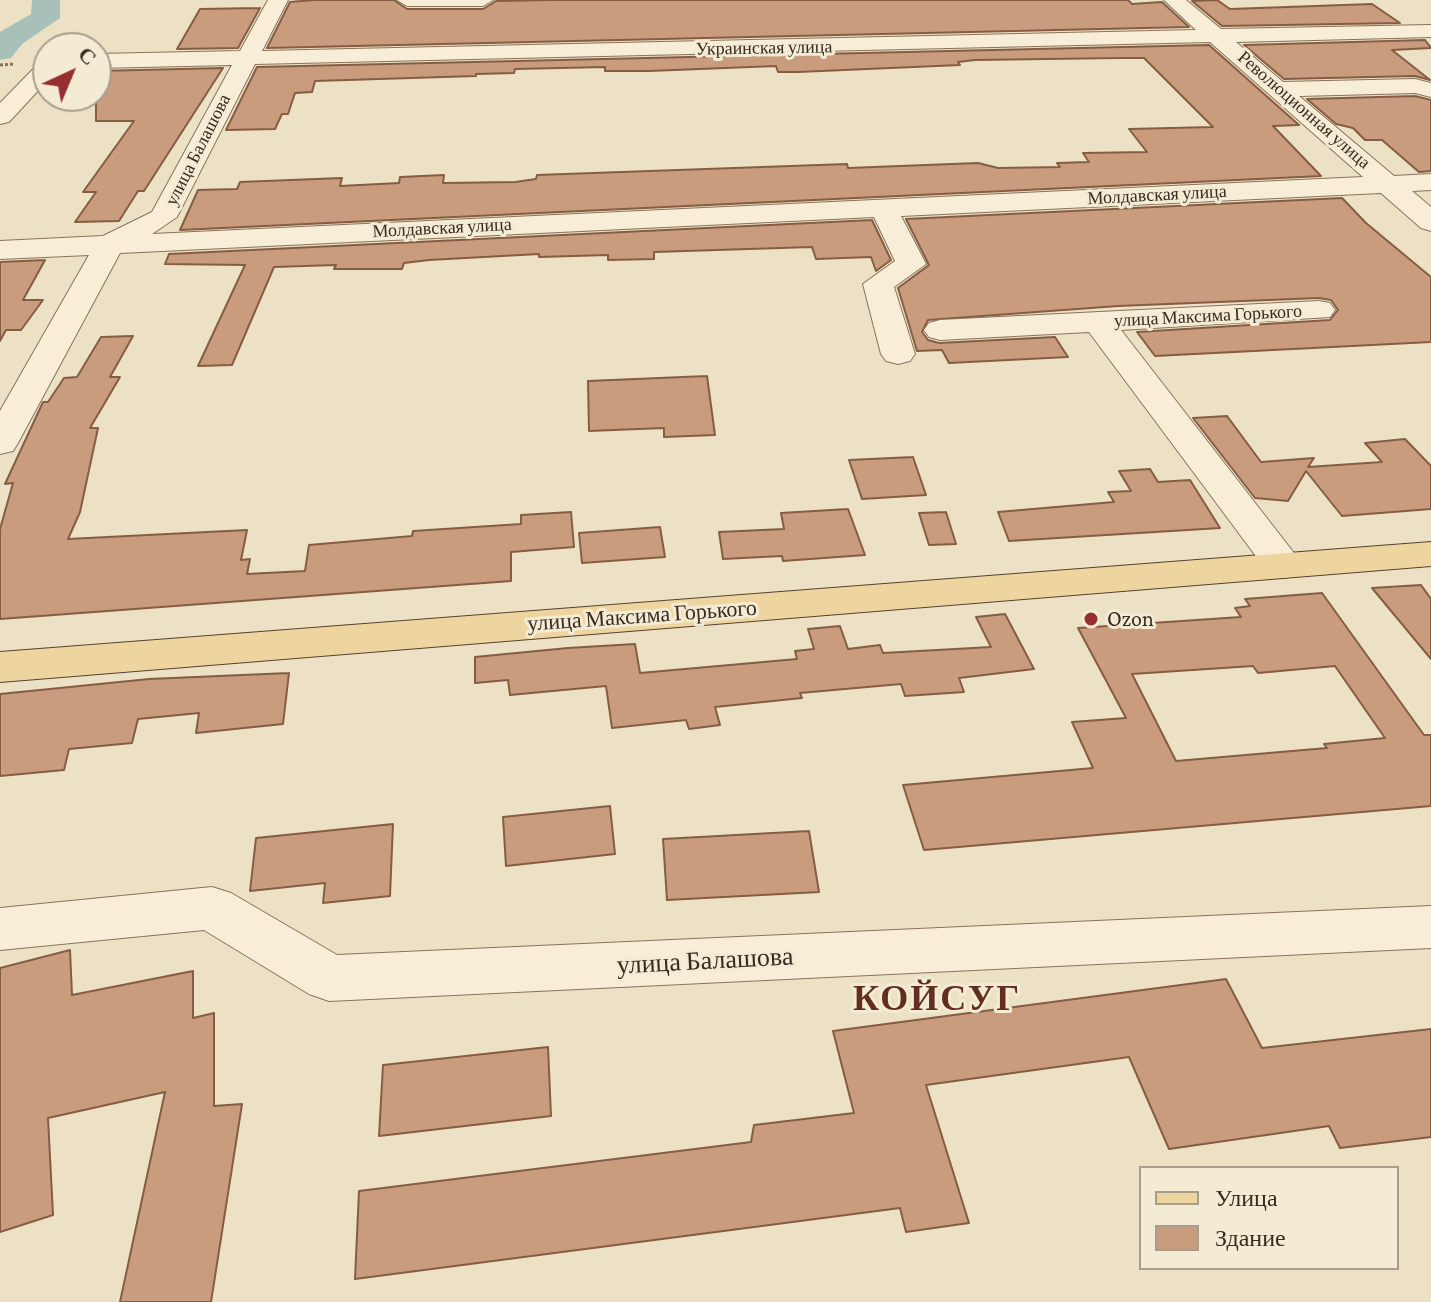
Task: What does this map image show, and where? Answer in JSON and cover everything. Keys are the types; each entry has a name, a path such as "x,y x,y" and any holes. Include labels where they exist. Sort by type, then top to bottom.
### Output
{"main road":[{"name":"улица Максима Горького","path":"0,667 1431,554"}],"street":[{"name":"улица Балашова","path":"110,244 163,217 278,0"},
{"path":"407,0 483,0"},
{"name":"Революционная улица","path":"1174,0 1220,36 1431,222"},
{"name":"Украинская улица","path":"112,61 1431,31"},
{"path":"0,117 32,84"},
{"path":"1279,89 1415,86 1431,90"},
{"name":"Молдавская улица","path":"0,250 1431,182"},
{"path":"883,207 911,264 878,284 898,354"},
{"path":"0,443 110,244"},
{"name":"улица Максима Горького","path":"940,330 1319,310"},
{"name":"улица Максима Горького","path":"1098,322 1284,566"},
{"name":"улица Балашова","path":"0,929 212,908 329,978 1431,927"}],"path":[{"path":"0,65 7,64"}],"building":[{"path":"394,0 407,9 483,9 496,1 552,0 1128,0 1132,4 1162,2 1189,27 267,48 290,2"},
{"path":"1217,0 1230,9 1372,4 1400,23 1222,26 1192,1"},
{"path":"260,8 238,48 177,49 200,9"},
{"path":"1425,40 1431,48 1392,50 1430,80 1415,76 1284,79 1244,45"},
{"path":"1209,45 1299,125 1273,126 1321,176 180,230 198,190 237,189 240,182 342,178 340,186 399,183 400,177 444,175 443,183 515,182 536,179 537,175 847,164 848,168 978,163 998,168 1060,167 1057,163 1089,162 1083,153 1147,152 1129,129 1213,127 1144,58 1120,58 975,60 958,62 960,65 798,72 778,72 776,66 649,71 605,71 605,67 515,69 514,73 476,76 315,81 312,92 295,93 288,114 282,114 275,129 226,130 257,67"},
{"path":"223,68 144,191 138,191 119,221 75,222 96,192 83,192 134,121 96,121 96,112 112,112 112,71"},
{"path":"1415,96 1431,100 1431,171 1419,172 1382,140 1365,140 1353,128 1336,124 1307,99"},
{"path":"1342,198 1366,223 1431,277 1431,342 1155,356 1137,332 1330,320 1338,310 1331,300 1319,298 1118,306 928,320 922,332 928,340 939,343 1055,337 1068,357 949,363 942,350 917,351 898,288 929,265 906,219"},
{"path":"872,220 891,260 876,271 871,257 816,259 812,247 654,252 654,259 608,260 608,255 539,257 539,254 429,260 404,263 402,269 334,269 336,265 274,267 232,365 198,366 245,265 165,264 169,254"},
{"path":"45,260 23,300 43,300 21,330 6,330 0,341 0,262"},
{"path":"133,336 110,377 120,377 90,428 98,428 80,512 68,539 247,530 241,560 250,559 247,574 305,571 309,545 412,536 413,531 521,524 521,515 571,512 574,547 511,552 511,581 0,619 0,529 13,483 5,484 43,402 48,402 64,378 77,377 101,337"},
{"path":"707,376 715,435 664,437 664,428 589,431 588,381"},
{"path":"1227,416 1261,462 1314,458 1308,467 1382,462 1365,443 1405,439 1431,466 1431,509 1342,516 1306,471 1288,501 1255,498 1193,418"},
{"path":"913,457 926,495 862,499 849,460"},
{"path":"1150,469 1158,482 1190,480 1220,528 1009,541 998,512 1114,502 1108,492 1131,491 1119,471"},
{"path":"848,509 865,555 783,561 782,556 723,559 719,532 784,529 781,513"},
{"path":"946,512 956,544 929,545 919,513"},
{"path":"660,527 665,557 582,563 579,533"},
{"path":"1421,585 1431,599 1431,659 1372,588"},
{"path":"1322,593 1424,735 1431,735 1431,806 924,850 903,785 1093,768 1072,722 1126,718 1078,628 1241,617 1235,608 1250,606 1245,599","holes":["1253,666 1258,673 1335,666 1385,738 1324,744 1327,748 1176,761 1132,674"]},
{"path":"1005,614 1034,669 959,678 964,692 905,696 901,684 800,693 802,698 715,707 720,725 689,729 686,720 612,728 606,686 510,695 508,680 475,683 475,657 568,648 635,644 640,673 797,659 795,651 814,649 808,629 840,626 848,649 880,645 883,653 991,647 976,617"},
{"path":"289,673 283,724 196,733 199,713 138,719 132,743 69,749 64,770 0,776 0,694 149,679"},
{"path":"610,806 615,854 506,866 503,817"},
{"path":"393,824 390,896 323,903 325,883 250,891 256,838"},
{"path":"809,831 819,892 667,900 663,839"},
{"path":"70,950 72,995 193,971 193,1018 214,1013 214,1106 242,1104 211,1302 120,1302 165,1092 48,1118 53,1215 0,1232 0,968"},
{"path":"1226,979 1262,1048 1431,1029 1431,1137 1340,1148 1329,1126 1169,1149 1129,1057 926,1085 969,1223 906,1232 900,1208 355,1279 359,1191 751,1142 754,1125 854,1113 833,1031"},
{"path":"548,1047 551,1116 379,1136 383,1065"}],"waterway":[{"path":"0,51 11,38 45,18 46,0"}],"place":[{"name":"Ozon","path":"1091,619"}],"district":[{"name":"КОЙСУГ","path":"937,999"}]}
